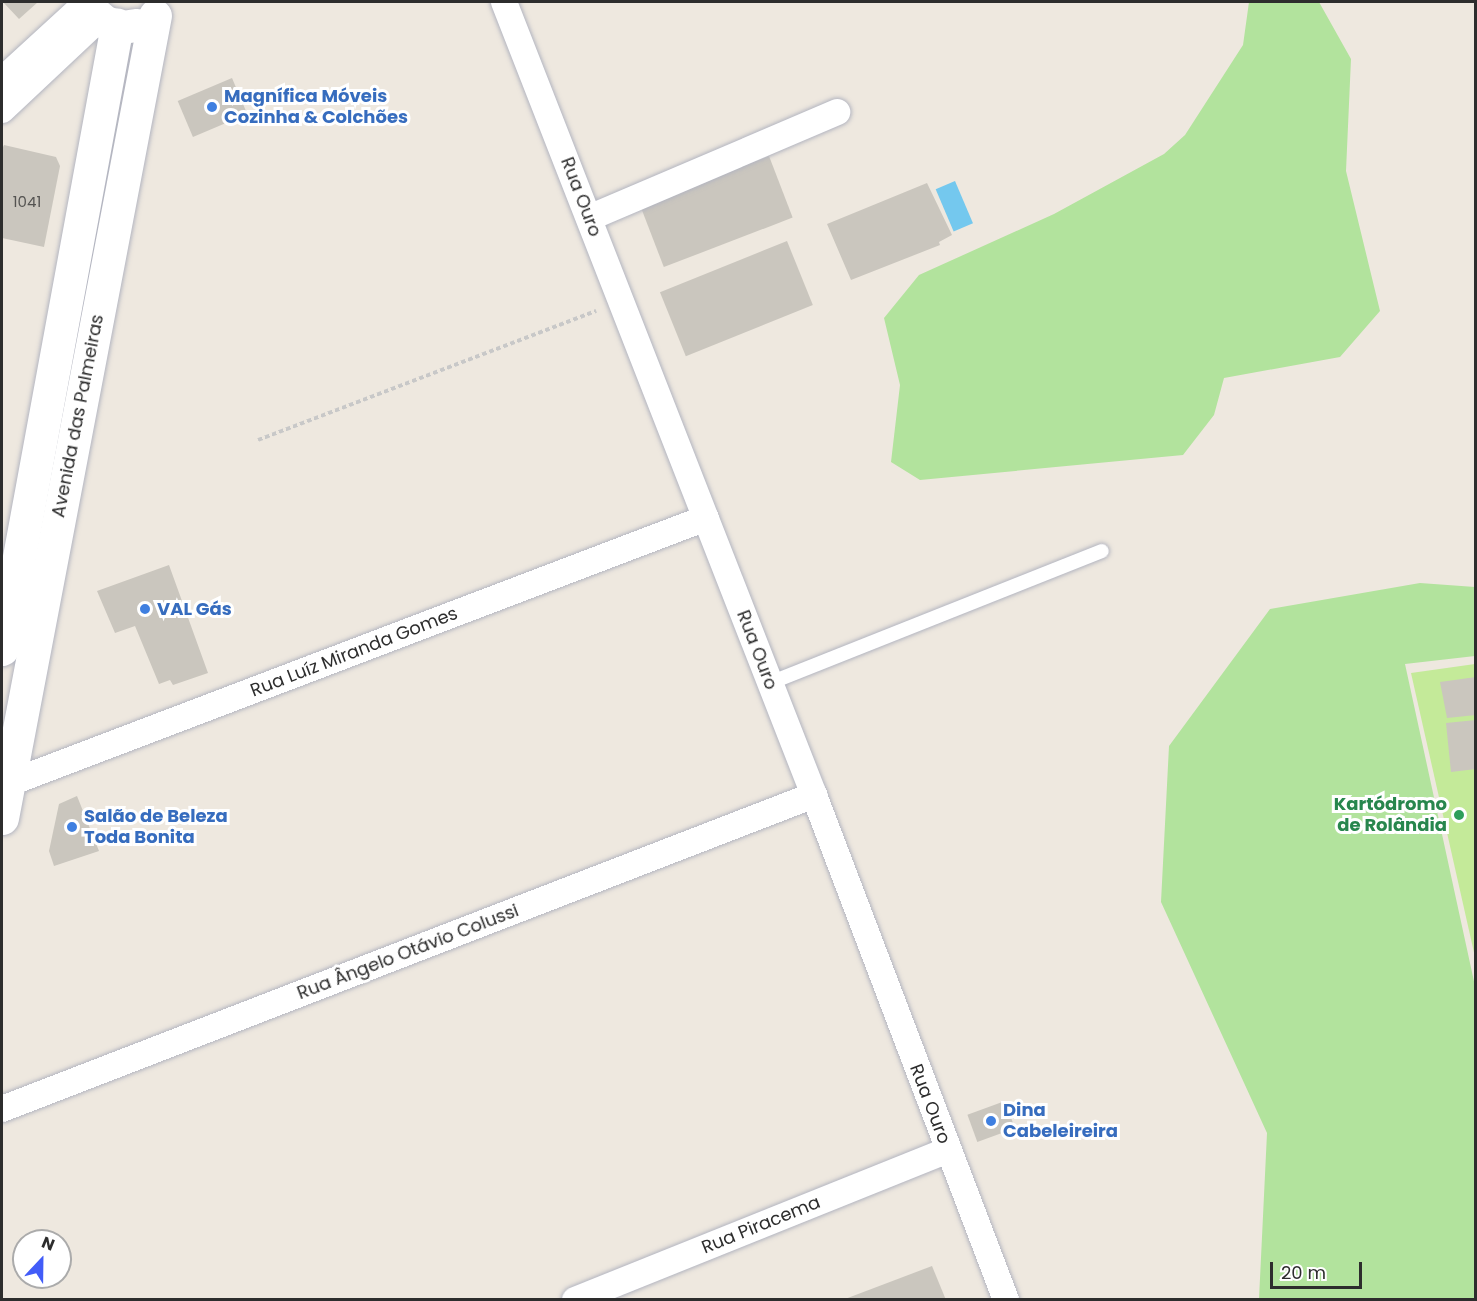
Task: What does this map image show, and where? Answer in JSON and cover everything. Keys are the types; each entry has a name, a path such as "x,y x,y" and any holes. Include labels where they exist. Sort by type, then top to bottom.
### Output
{"street":[{"name":"Rua Ouro","path":"504,2 814,795 1006,1299"},
{"path":"2,80 101,15 140,25 160,8"},
{"name":"Avenida das Palmeiras","path":"2,818 5,785 160,8"},
{"path":"2,110 101,15"},
{"name":"Avenida das Palmeiras","path":"2,649 101,15"},
{"path":"589,218 837,112"},
{"name":"Rua Luíz Miranda Gomes","path":"5,785 706,518"},
{"name":"Rua Ângelo Otávio Colussi","path":"2,1109 814,795"},
{"name":"Rua Piracema","path":"575,1299 948,1150"}],"lane":[{"path":"770,683 1102,551"}],"path":[{"path":"258,440 621,302"}],"green space":[{"path":"1249,2 1319,2 1351,59 1346,171 1380,311 1340,357 1224,378 1214,415 1183,455 920,480 891,462 900,385 884,318 919,275 1054,214 1164,154 1185,135 1243,45"},
{"path":"1420,583 1475,587 1475,656 1405,664 1475,986 1475,1299 1259,1299 1267,1133 1161,902 1169,746 1270,609"},
{"name":"Kartódromo de Rolândia","path":"1475,664 1475,957 1411,673"}],"water":[{"path":"955,181 973,223 954,232 936,189"}],"building":[{"path":"3,2 38,2 19,19"},
{"name":"Magnífica Móveis Cozinha & Colchões","path":"232,78 247,114 193,137 178,101"},
{"path":"4,145 56,157 60,166 44,247 2,238 2,149"},
{"path":"769,156 793,218 664,267 640,205"},
{"path":"927,183 952,235 939,242 940,245 851,280 827,224"},
{"path":"787,241 813,305 686,356 660,292"},
{"name":"VAL Gás","path":"169,565 208,673 173,685 170,680 159,684 135,626 115,633 97,591"},
{"path":"1476,677 1476,715 1447,718 1440,682"},
{"path":"1476,720 1476,769 1451,772 1446,723"},
{"name":"Salão de Beleza Toda Bonita","path":"77,796 99,851 54,866 49,851 59,804"},
{"name":"Dina Cabeleireira","path":"1005,1101 1015,1128 977,1142 967,1115"},
{"path":"932,1266 946,1300 845,1300 845,1299"}],"place":[{"name":"Magnífica Móveis Cozinha & Colchões","path":"212,107"},
{"name":"VAL Gás","path":"145,609"},
{"name":"Kartódromo de Rolândia","path":"1459,815"},
{"name":"Salão de Beleza Toda Bonita","path":"72,827"},
{"name":"Dina Cabeleireira","path":"991,1121"}]}
